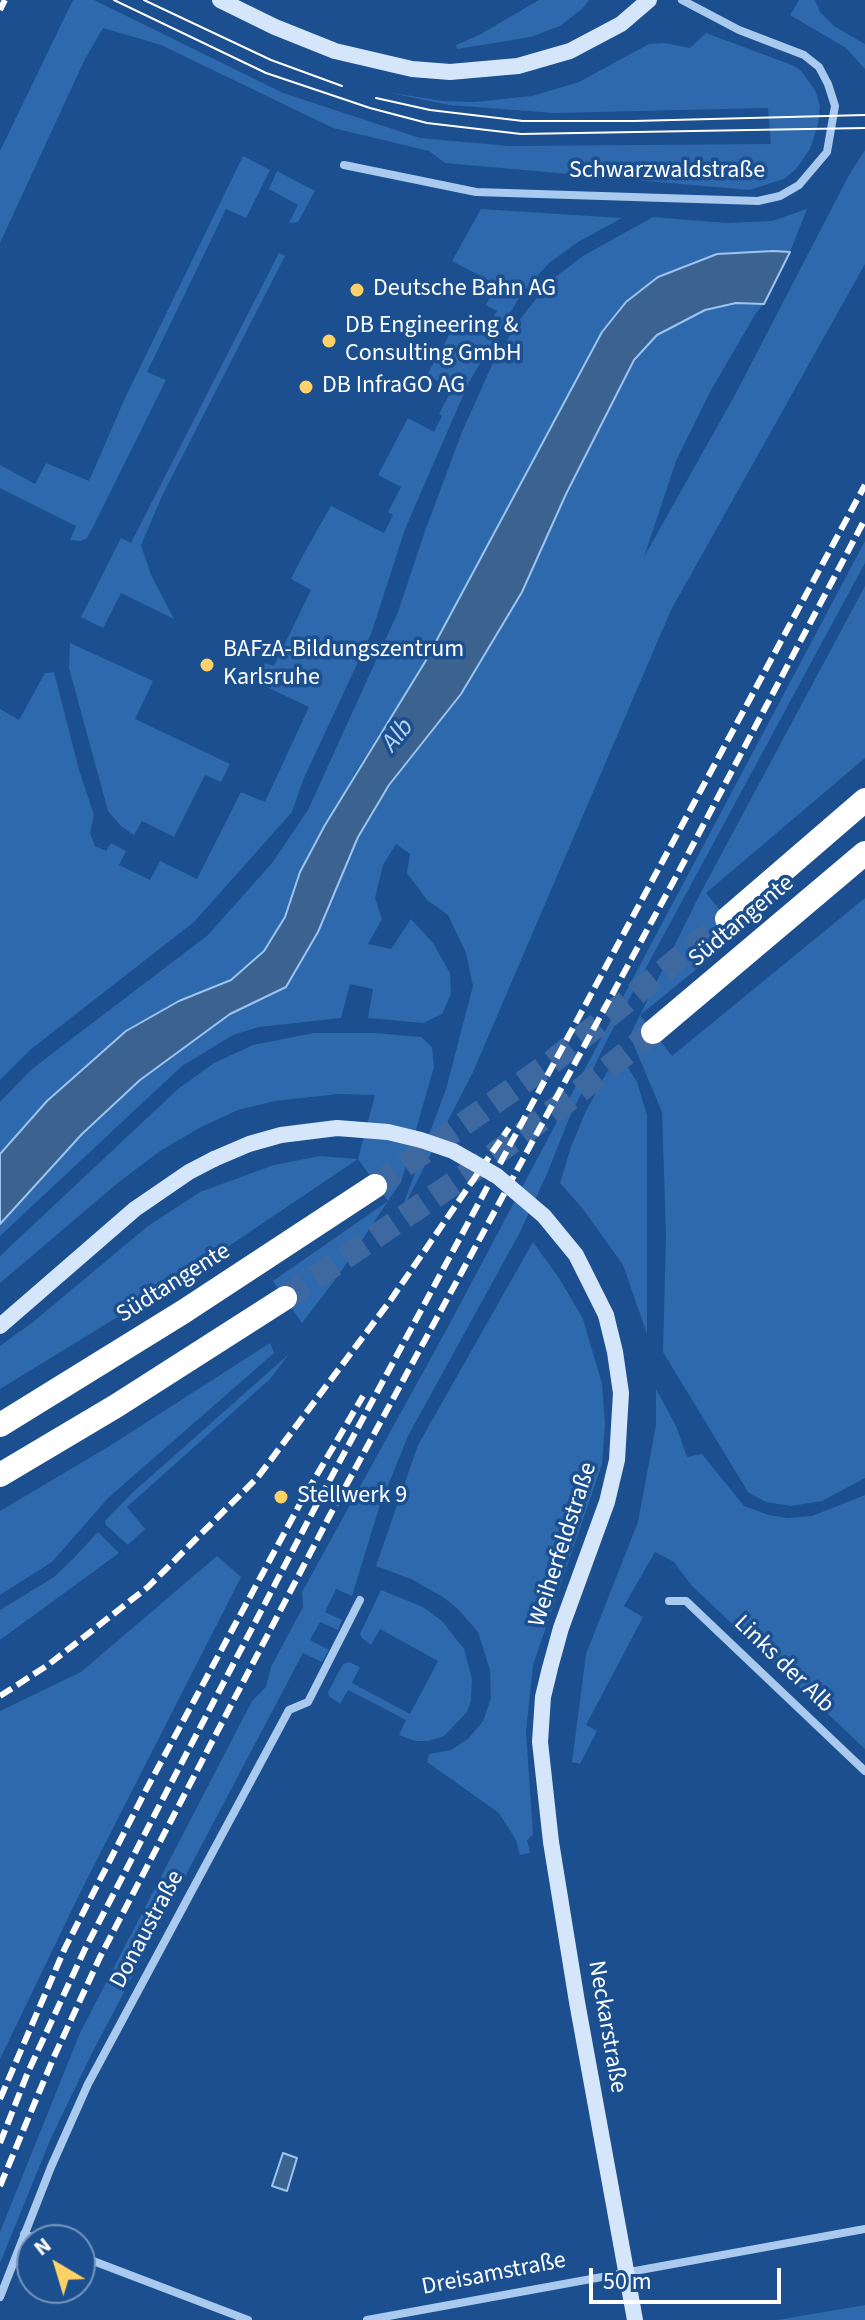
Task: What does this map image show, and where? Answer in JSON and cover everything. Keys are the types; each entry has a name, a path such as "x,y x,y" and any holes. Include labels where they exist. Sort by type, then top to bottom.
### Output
{"highway":[{"name":"Südtangente","path":"727,919 865,800"},
{"name":"Südtangente","path":"653,1032 865,853"},
{"name":"Südtangente","path":"0,1425 183,1312 375,1186"},
{"path":"0,1475 116,1406 285,1298"}],"street":[{"path":"220,0 335,51 412,69 450,72 518,66 570,51 621,24 649,0"},
{"name":"Schwarzwaldstraße","path":"344,165 476,192 758,201 780,196 799,185 827,152 835,106 828,84 819,67 804,55 739,30 682,0"},
{"name":"Weiherfeldstraße","path":"0,1326 135,1209 189,1172 249,1144 281,1135 337,1128 388,1132 453,1151 497,1176 544,1216 576,1255 606,1315 621,1393 617,1460 607,1502 561,1628 550,1668 543,1697 540,1742"},
{"name":"Donaustraße","path":"28,2224 88,2084 289,1710 308,1702 360,1600"},
{"name":"Links der Alb","path":"669,1601 686,1601 865,1771"},
{"name":"Neckarstraße","path":"540,1742 551,1842 574,1987 635,2320"},
{"name":"Dreisamstraße","path":"367,2320 865,2229"},
{"name":"Donaustraße","path":"0,2297 16,2255"},
{"path":"96,2262 248,2320"}],"shaded area":[{"path":"73,0 94,0 283,93 420,138 509,146 771,144 768,108 554,113 449,105 386,92 443,101 474,102 532,96 579,82 649,44 664,43 690,48 706,33 801,71 815,90 820,106 818,124 810,149 796,169 784,179 749,190 445,163 429,151 333,128 161,45 103,28 85,59 0,243 0,151"},
{"path":"539,0 589,0 560,26 531,37 457,49 456,45"},
{"path":"799,0 815,0 820,12 834,26 865,44 865,69 846,48 790,15"},
{"path":"865,150 865,264 671,610 473,1072 399,1216 446,1089 473,986 466,953 448,915 427,900 407,873 410,854 396,844 383,865 375,898 382,919 368,944 391,949 411,919 433,943 450,973 451,994 442,1014 423,1023 368,1018 373,989 350,984 341,1018 259,1027 233,1035 182,1066 0,1236 0,1224 82,1134 140,1080 230,1014 286,987 318,932 358,837 389,785 461,694 522,592 566,494 634,360 645,345 674,324 705,310 736,303 764,304 710,392 676,461 644,557 736,393"},
{"path":"243,156 270,170 246,218 226,209 147,372 166,380 87,538 70,540 76,526 0,488 0,465 35,484 46,463 89,481 125,398"},
{"path":"277,171 315,191 298,222 289,223 298,205 269,189"},
{"path":"481,209 622,218 578,242 549,263 522,293 469,382 405,529 371,634 303,780 292,812 194,922 30,1050 0,1080 0,709 19,720 45,673 54,672 94,815 90,833 95,846 106,851 111,843 126,851 119,865 150,880 160,861 197,879 241,792 265,802 309,707 256,682 265,663 274,666 311,590 291,579 302,557 331,506 384,533 393,515 388,512 401,487 378,475 408,418 434,432 452,389 427,375 457,321 484,334 497,311 486,305 496,284 452,261"},
{"path":"807,209 790,252 772,251 602,332 425,662 355,773 300,872 285,917 264,951 231,980 179,1001 126,1031 47,1101 0,1154 0,1102 32,1069 208,935 272,863 308,810 398,612 462,432 492,365 518,322 550,281 583,256 653,217 727,223 772,221"},
{"path":"279,253 285,256 162,496 141,545 151,575 174,619 121,593 103,628 81,617 121,538 131,543"},
{"path":"865,541 865,563 608,1038 519,1234 408,1436 379,1508 352,1596 336,1589 325,1612 342,1620 338,1630 320,1622 310,1640 329,1650 322,1662 303,1653 92,2053 51,2138 0,2263 0,2232 80,2033 252,1701 266,1687 271,1667 303,1607 302,1592 449,1325"},
{"path":"865,586 865,758 706,893 740,934 640,1015 700,894"},
{"path":"70,643 153,681 135,719 230,764 221,782 205,775 174,837 142,821 134,835 108,811 69,668"},
{"path":"865,898 865,1478 822,1501 791,1506 766,1502 748,1492 663,1352 666,1235 662,1112 630,1036 640,1015 672,1056"},
{"path":"314,1033 421,1037 432,1047 434,1067 401,1182 388,1201 358,1159 375,1095 338,1094 275,1101 238,1110 160,1151 0,1283 0,1256 178,1089 214,1063 253,1045"},
{"path":"617,1060 627,1066 637,1082 647,1115 647,1334 623,1265 560,1183 585,1113"},
{"path":"320,1156 358,1159 183,1277 0,1389 0,1346 148,1226 200,1192 274,1165"},
{"path":"388,1201 338,1276 302,1323 273,1281"},
{"path":"533,1242 583,1319 602,1384 605,1424 602,1464 533,1665 526,1732 533,1834 527,1840 530,1853 520,1855 516,1840 499,1813 427,1762 429,1754 451,1750 468,1739 483,1721 491,1698 490,1670 478,1632 443,1597 411,1579 376,1566 418,1445"},
{"path":"270,1343 274,1353 108,1498 52,1562 0,1595 0,1511 108,1447"},
{"path":"289,1354 270,1379 127,1507 145,1529 128,1545 106,1525 105,1521 132,1493"},
{"path":"656,1389 676,1426 687,1457 702,1454 744,1506 787,1518 812,1516 865,1495 865,1749 692,1586 674,1562 655,1552 624,1606 643,1617 586,1725 597,1731 580,1764 572,1762 586,1654 638,1522 656,1425"},
{"path":"98,1532 119,1553 0,1640 0,1610 54,1577"},
{"path":"217,1556 241,1577 82,1889 0,2059 0,1711 81,1672"},
{"path":"381,1590 423,1607 442,1621 464,1649 472,1679 471,1700 467,1712 444,1736 415,1741 399,1735 406,1720 370,1701 348,1690 340,1704 329,1696 328,1692 343,1664 349,1662 360,1667 352,1683 410,1714 438,1661 380,1629 371,1645 362,1638 360,1634"},
{"path":"865,2305 865,2320 777,2320"}],"water":[{"name":"Alb","path":"790,252 764,304 736,303 705,310 657,335 634,360 566,494 522,592 461,694 389,785 358,837 318,932 286,987 230,1014 140,1080 82,1134 0,1224 0,1154 47,1101 126,1031 179,1001 231,980 264,951 285,917 300,872 325,825 425,662 602,332 626,302 658,277 717,254"},
{"path":"283,2153 297,2158 287,2191 272,2186"}],"tunnel":[{"path":"375,1186 552,1062 727,919"},
{"path":"285,1298 476,1168 653,1032"}],"tram line":[{"path":"114,0 266,73 370,108 427,123 521,134 865,128"},
{"path":"144,0 271,60 342,86"},
{"path":"376,98 430,110 523,121 865,115"}],"railway":[{"path":"0,10 5,0"},
{"path":"0,2143 28,2072 85,1949 168,1789 319,1500 865,485"},
{"path":"0,2186 100,1957 329,1517 678,873 865,519"},
{"path":"0,1696 48,1665 148,1587 258,1477 390,1301 509,1128"},
{"path":"0,2099 65,1948 146,1790 301,1502 363,1396"}],"place":[{"name":"Deutsche Bahn AG","path":"357,290"},
{"name":"DB Engineering & Consulting GmbH","path":"329,341"},
{"name":"DB InfraGO AG","path":"306,387"},
{"name":"BAFzA-Bildungszentrum Karlsruhe","path":"207,665"},
{"name":"Stellwerk 9","path":"281,1497"}]}
